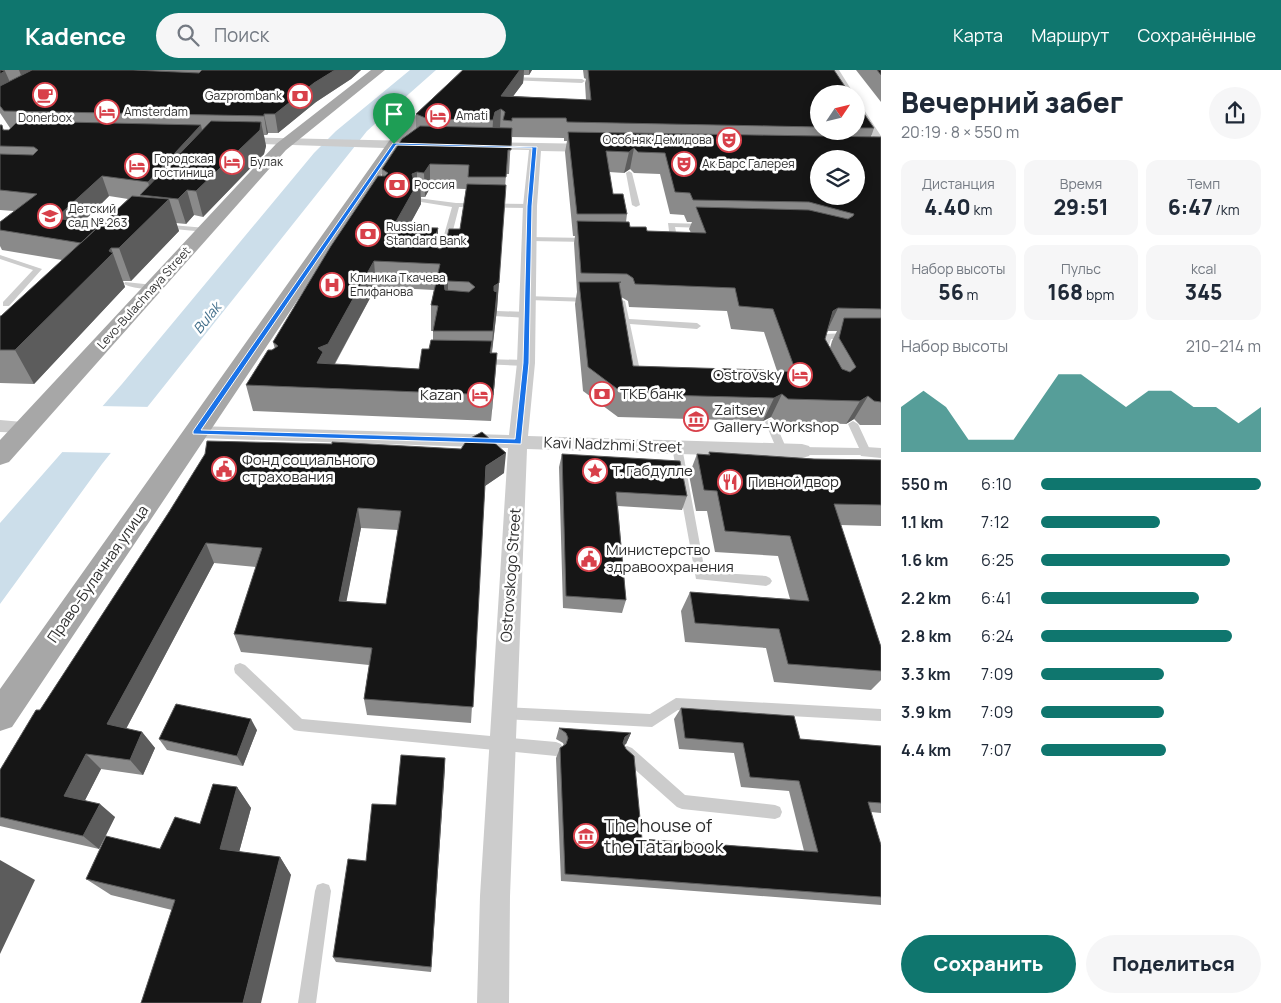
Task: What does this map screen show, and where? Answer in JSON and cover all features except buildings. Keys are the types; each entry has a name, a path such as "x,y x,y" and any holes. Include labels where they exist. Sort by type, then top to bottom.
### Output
{"main road":[{"name":"Levo-Bulachnaya Street","path":"0,456 206,230 296,142 379,70"},
{"path":"386,144 469,72"},
{"name":"Право-Булачная улица","path":"0,716 196,432 247,368 364,194 386,144"}],"street":[{"path":"835,70 844,85"},
{"path":"865,118 881,143"},
{"path":"224,141 430,145"},
{"path":"468,146 497,142 535,147 604,148"},
{"name":"Ostrovskogo Street","path":"493,1003 504,712 519,442 526,363 530,206 535,147"},
{"path":"0,426 26,427"},
{"name":"Kavi Nadzhmi Street","path":"196,432 802,450"}],"lane":[{"path":"504,78 582,81"},
{"path":"629,173 636,205"},
{"path":"417,200 456,205 530,206"},
{"path":"444,252 456,205"},
{"path":"665,241 674,241 671,225 710,226"},
{"path":"159,226 206,230"},
{"path":"530,239 596,240"},
{"path":"0,257 38,270 6,304"},
{"path":"128,284 154,287"},
{"path":"528,298 622,301 637,380 646,381"},
{"path":"496,314 528,315"},
{"path":"625,321 697,326"},
{"path":"824,368 820,361 827,336 863,336"},
{"path":"475,362 526,363"},
{"path":"770,422 782,450"},
{"path":"853,424 874,452"},
{"path":"677,447 700,576 766,581"},
{"name":"Kavi Nadzhmi Street","path":"802,450 874,452"},
{"path":"240,669 298,725 556,749"},
{"path":"504,712 652,721 676,704 881,715"},
{"path":"627,753 682,802 775,812"},
{"path":"308,1003 323,891"}],"water":[{"name":"Bulak","path":"410,70 436,70 367,131 102,464 0,604 0,523 122,384 314,153 336,131"}],"pier":[{"path":"98,406 152,407 115,453 57,452"}],"place":[{"name":"Donerbox","path":"45,95"},
{"name":"Gazprombank","path":"300,96"},
{"name":"Amsterdam","path":"107,112"},
{"name":"Amati","path":"438,116"},
{"name":"Особняк Демидова","path":"729,140"},
{"name":"Булак","path":"232,162"},
{"name":"Ак Барс Галерея","path":"684,164"},
{"name":"Городская гостиница","path":"137,166"},
{"name":"Россия","path":"397,185"},
{"name":"Детский сад № 263","path":"50,216"},
{"name":"Russian Standard Bank","path":"368,234"},
{"name":"Клиника Ткачева Епифанова","path":"332,285"},
{"name":"Ostrovsky","path":"800,375"},
{"name":"ТКБ банк","path":"602,394"},
{"name":"Kazan","path":"480,395"},
{"name":"Zaitsev Gallery–Workshop","path":"696,419"},
{"name":"Фонд социального страхования","path":"224,469"},
{"name":"Т. Габдулле","path":"595,471"},
{"name":"Пивной двор","path":"730,482"},
{"name":"Министерство здравоохранения","path":"589,559"},
{"name":"The house of the Tatar book","path":"586,836"}],"route":[{"path":"394,144 535,147 530,206 526,363 519,442 196,432 394,144"}]}
